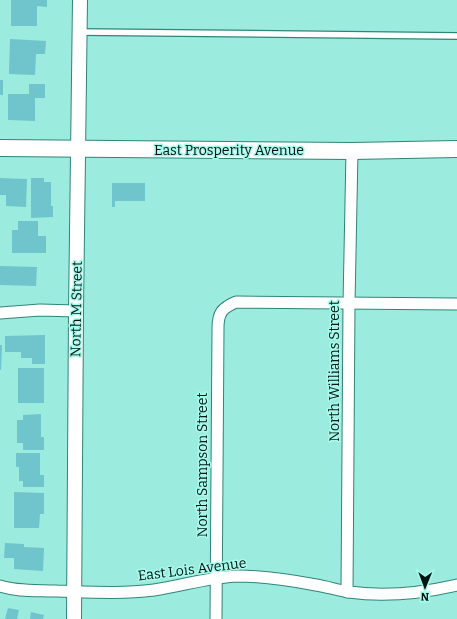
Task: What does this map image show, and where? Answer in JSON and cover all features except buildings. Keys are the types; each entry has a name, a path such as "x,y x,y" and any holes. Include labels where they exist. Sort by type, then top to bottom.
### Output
{"main road":[{"name":"East Prosperity Avenue","path":"0,148 352,151 457,149"}],"street":[{"name":"North M Street","path":"74,619 80,0"},
{"name":"North Williams Street","path":"347,592 349,304 352,151"},
{"name":"North Sampson Street","path":"216,619 218,320 221,312 227,306 236,302 349,304"},
{"path":"349,304 457,304"},
{"path":"0,313 34,310 76,311"},
{"name":"East Lois Avenue","path":"0,586 7,589 30,591 74,591 96,593 154,590 217,578 262,576 347,592 370,594 412,593 457,585"}],"lane":[{"path":"79,32 457,36"}]}
